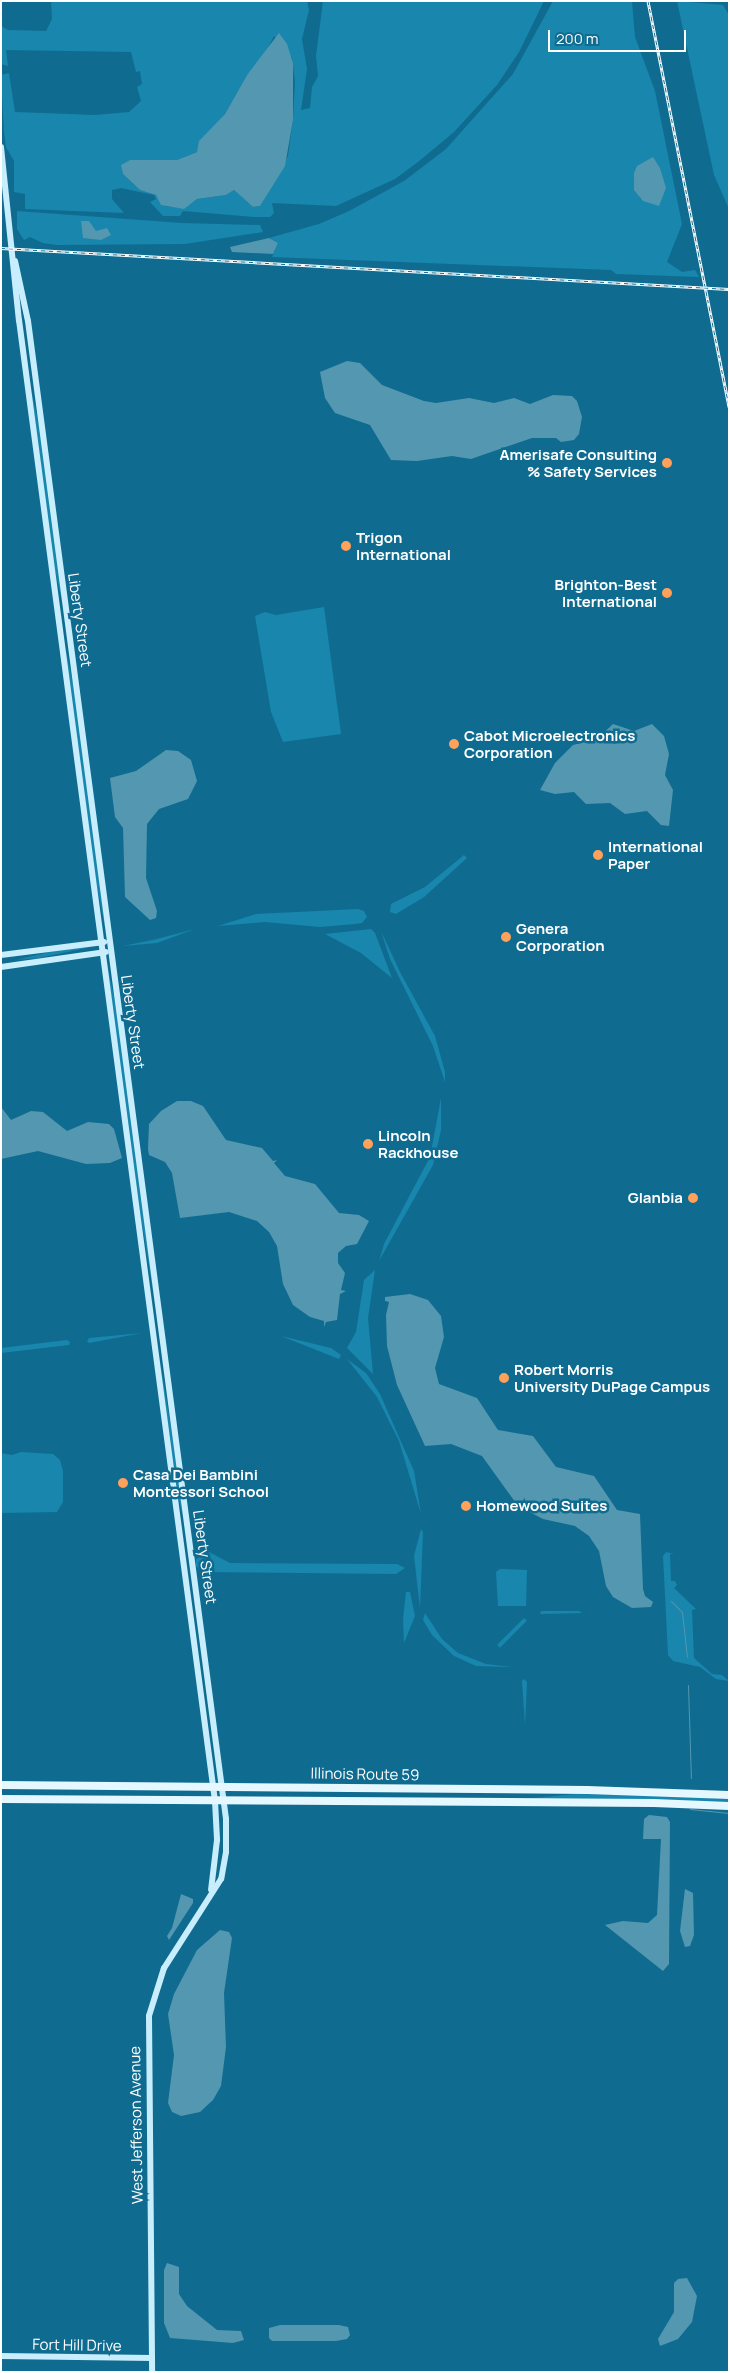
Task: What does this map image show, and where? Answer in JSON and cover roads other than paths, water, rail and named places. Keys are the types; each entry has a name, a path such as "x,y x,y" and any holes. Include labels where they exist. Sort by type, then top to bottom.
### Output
{"main road":[{"name":"Illinois Route 59","path":"1,1785 587,1790 729,1795"},
{"name":"Illinois Route 59","path":"1,1799 654,1803 729,1806"}],"street":[{"name":"Liberty Street","path":"1,147 15,261 19,320 213,1787"},
{"name":"Liberty Street","path":"15,261 28,321 223,1787"},
{"path":"1,955 110,941"},
{"path":"1,967 111,952"},
{"name":"West Jefferson Avenue","path":"210,1894 217,1840 213,1787"},
{"name":"West Jefferson Avenue","path":"152,2372 149,2016 164,1968 220,1879 225,1862 225,1801 223,1787"},
{"name":"Fort Hill Drive","path":"1,2356 152,2358"}],"waterway":[{"path":"671,1601 682,1612 687,1657"},
{"path":"688,1685 691,1778"},
{"path":"690,1809 729,1813"}],"railway":[{"path":"648,1 729,407"},
{"path":"1,248 729,289"}],"place":[{"name":"Amerisafe Consulting % Safety Services","path":"667,463"},
{"name":"Trigon International","path":"346,546"},
{"name":"Brighton-Best International","path":"667,593"},
{"name":"Cabot Microelectronics Corporation","path":"454,744"},
{"name":"International Paper","path":"598,855"},
{"name":"Genera Corporation","path":"506,937"},
{"name":"Lincoln Rackhouse","path":"368,1144"},
{"name":"Glanbia","path":"693,1198"},
{"name":"Robert Morris University DuPage Campus","path":"504,1378"},
{"name":"Casa Dei Bambini Montessori School","path":"123,1483"},
{"name":"Homewood Suites","path":"466,1506"}]}
